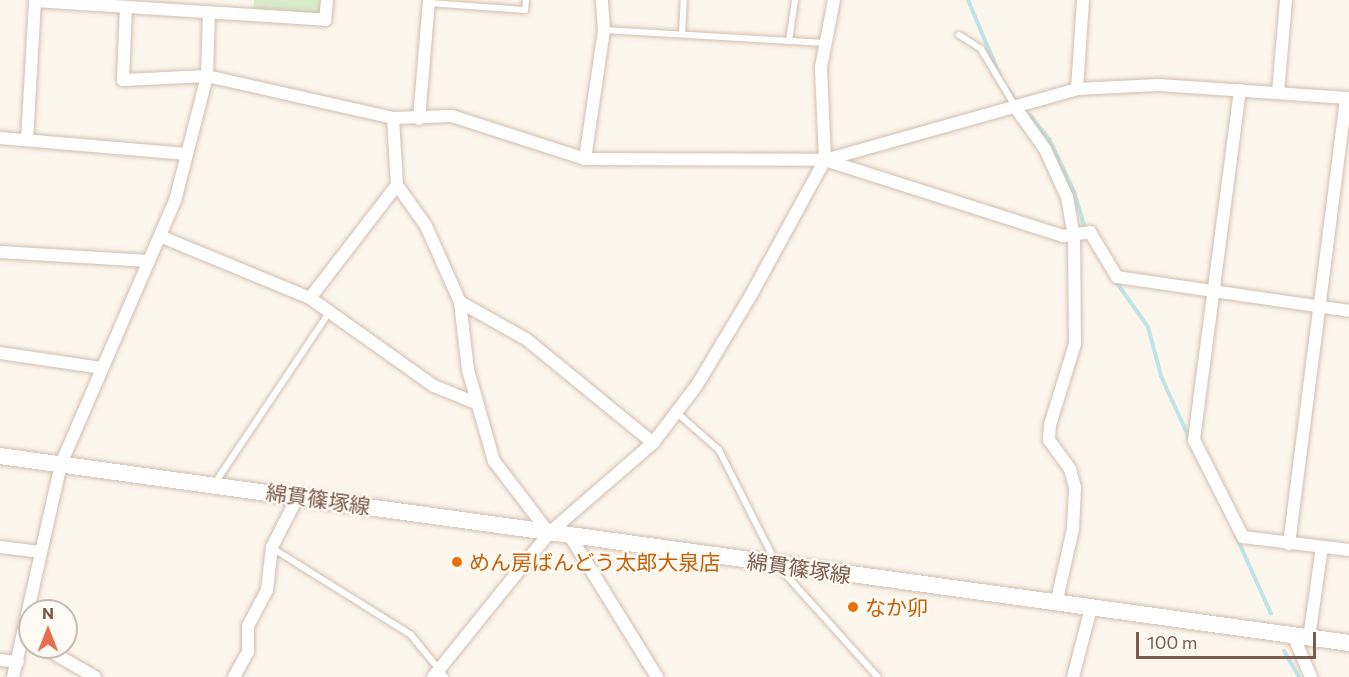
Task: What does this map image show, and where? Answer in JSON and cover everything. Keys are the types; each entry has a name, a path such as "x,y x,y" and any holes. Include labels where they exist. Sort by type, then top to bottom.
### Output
{"main road":[{"name":"綿貫篠塚線","path":"0,456 1349,644"}],"street":[{"path":"27,141 35,1 325,20 327,0"},
{"path":"585,159 604,30 602,0"},
{"path":"439,675 549,533 653,444 751,295 811,176 825,160 825,43 834,0"},
{"path":"1077,89 1083,0"},
{"path":"1278,92 1286,0"},
{"path":"419,119 429,1"},
{"path":"126,8 123,80 207,76 393,118 419,119 452,116 585,159 825,160 1077,89 1158,85 1348,98 1289,544"},
{"path":"32,599 38,552 61,464 149,261 162,237 207,76 209,13"},
{"path":"1240,90 1194,440 1243,537 1349,550"},
{"path":"1015,107 1045,149 1067,196 1074,235 1075,344 1071,372 1050,425 1049,440 1070,469 1075,488 1073,530 1056,604"},
{"path":"393,118 397,185 426,226 460,302 476,403 494,461 549,533"},
{"path":"0,138 186,154"},
{"path":"825,160 1064,236 1090,232 1117,277 1349,311"},
{"path":"310,298 397,185"},
{"path":"162,237 310,298 331,309 434,386 476,403"},
{"path":"0,252 149,261"},
{"path":"460,302 526,339 653,444"},
{"path":"0,353 102,368"},
{"path":"234,677 248,652 248,626 267,590 272,547 298,496"},
{"path":"570,536 657,677"},
{"path":"0,547 38,552"},
{"path":"1311,677 1301,637 1322,547"},
{"path":"1073,677 1091,608"},
{"path":"13,677 19,659"},
{"path":"63,659 94,677"},
{"path":"0,660 18,662"}],"lane":[{"path":"429,1 525,10 526,0"},
{"path":"682,34 684,0"},
{"path":"789,40 795,0"},
{"path":"604,30 825,43"},
{"path":"959,35 981,49 1015,107"},
{"path":"214,485 331,309"},
{"path":"676,412 719,450 777,565 878,677"},
{"path":"272,547 411,635 439,675"}],"green space":[{"path":"254,0 321,0 319,17 253,12"}],"waterway":[{"path":"968,0 1000,76"},
{"path":"1007,88 1013,96"},
{"path":"1030,115 1049,139 1074,192 1085,229"},
{"path":"1112,276 1148,327 1161,376 1190,440"},
{"path":"1236,536 1271,614"},
{"path":"1284,651 1299,677"}],"place":[{"name":"めん房ばんどう太郎大泉店","path":"457,562"},
{"name":"なか卯","path":"853,607"}]}
